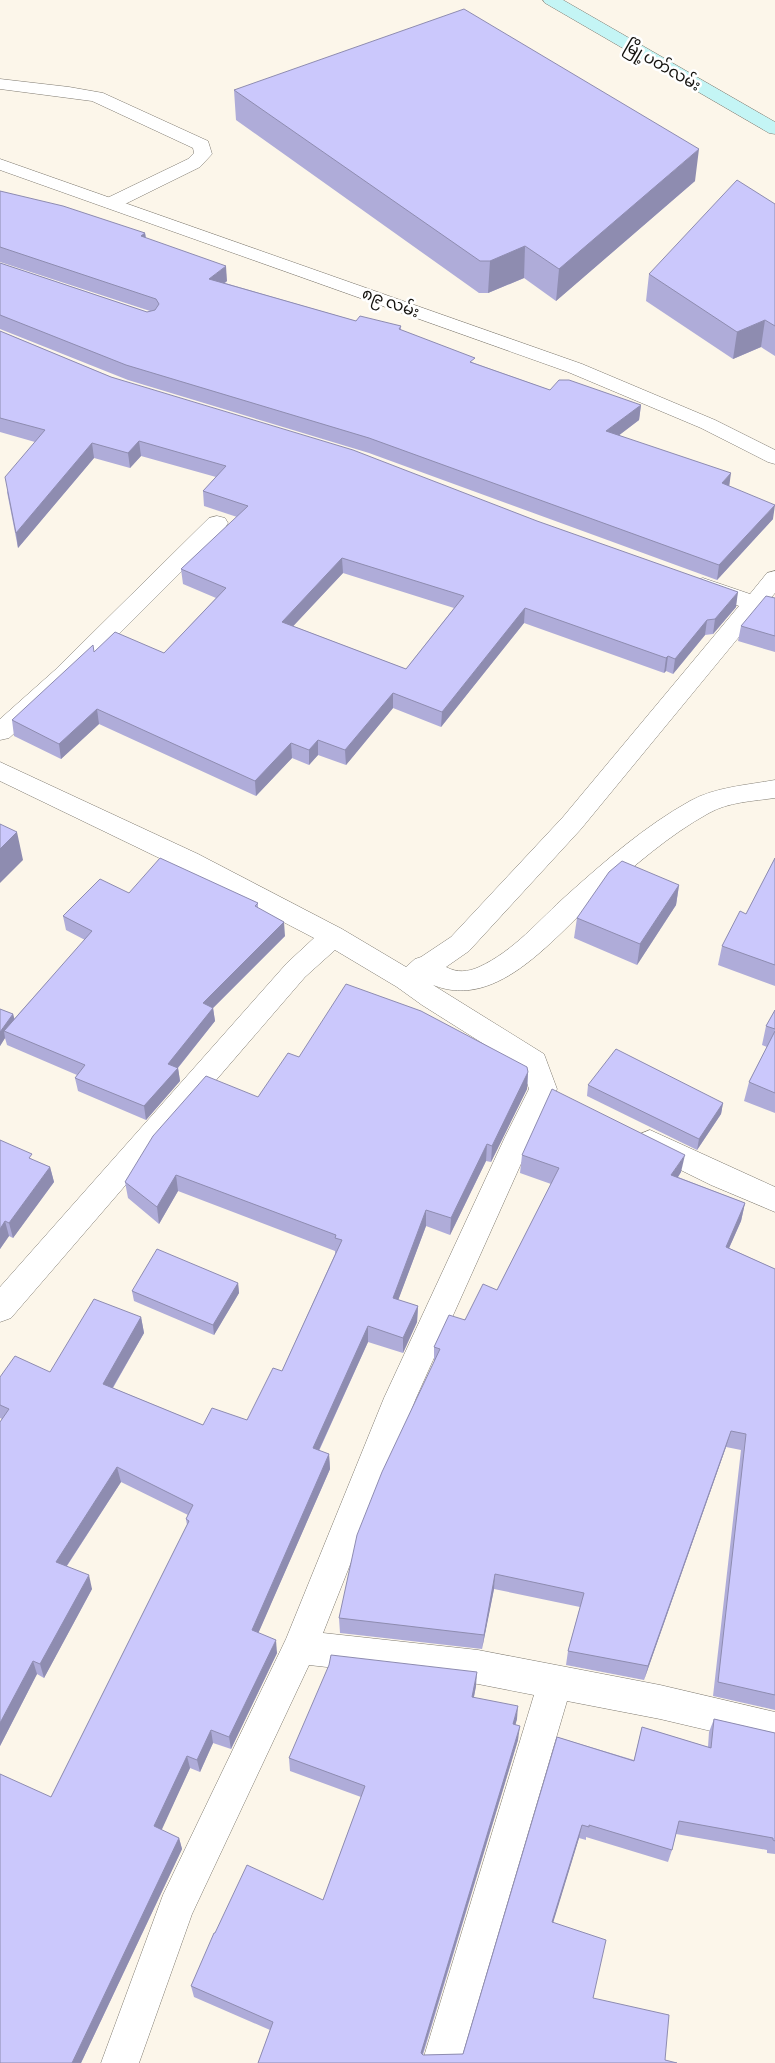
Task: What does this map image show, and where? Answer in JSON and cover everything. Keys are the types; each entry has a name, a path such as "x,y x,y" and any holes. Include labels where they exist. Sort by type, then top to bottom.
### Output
{"main road":[{"name":"မြို့ပတ်လမ်း","path":"551,0 775,129"}],"street":[{"path":"0,84 69,92 97,98 202,145 203,154 194,163 112,203"},
{"name":"၈၉ လမ်း","path":"0,164 575,368 708,424 775,458"},
{"path":"0,732 62,676 217,522"},
{"path":"681,578 753,603"},
{"path":"415,973 460,944 572,823 775,578"},
{"path":"0,771 189,861 333,936 415,973 440,978 449,982 472,980 509,963 594,886 657,833 703,804 775,789"},
{"path":"0,1310 296,970 333,936"},
{"path":"120,2063 176,1908 300,1647 400,1398 519,1136 556,1095 534,1062 506,1042 432,998 415,973"},
{"path":"623,1128 721,1177 775,1200"},
{"path":"300,1647 478,1667 660,1702 775,1729"},
{"path":"441,2063 555,1682"}],"building":[{"path":"464,9 699,149 559,269 525,246 490,261 480,261 234,90"},
{"path":"737,180 775,204 775,326 765,320 737,332 649,274"},
{"path":"0,191 63,206 145,233 141,236 226,266 209,279 356,321 360,316 401,326 399,329 475,358 470,362 550,390 559,380 569,380 641,405 606,431 731,473 722,483 775,505 719,565 369,438 126,365 0,315 0,263 147,312 155,310 159,304 156,299 0,247"},
{"path":"0,331 111,377 353,450 537,521 738,592 715,619 707,620 675,659 668,656 666,658 525,608 442,712 393,693 345,750 318,740 309,750 291,743 255,781 97,709 59,744 12,720 93,645 94,652 115,632 164,653 226,588 181,569 248,506 203,491 226,466 139,441 128,453 92,443 16,533 5,477 45,430 0,418","holes":["342,558 464,596 406,669 282,622"]},
{"path":"766,596 775,598 775,636 741,626"},
{"path":"0,824 17,832 0,849"},
{"path":"160,858 258,903 255,906 284,922 203,1003 213,1008 168,1064 178,1068 144,1106 75,1078 85,1065 4,1031 92,931 63,916 100,879 129,893"},
{"path":"775,858 775,965 722,946 740,911 746,914"},
{"path":"622,861 679,885 640,944 577,918 609,872"},
{"path":"346,984 421,1011 527,1067 528,1072 492,1146 487,1144 451,1218 426,1210 393,1298 418,1306 403,1338 368,1326 313,1448 329,1454 252,1630 276,1640 229,1737 211,1730 197,1760 187,1756 154,1826 179,1838 72,2063 0,2063 0,1774 51,1797 189,1521 186,1519 193,1505 117,1467 56,1562 89,1575 40,1664 33,1661 0,1723 0,1422 9,1409 0,1405 0,1377 15,1356 50,1372 94,1299 141,1317 103,1384 203,1425 212,1408 247,1420 273,1368 282,1371 342,1240 335,1238 336,1235 176,1175 157,1207 125,1182 153,1136 206,1076 258,1097 288,1053 299,1057"},
{"path":"0,1009 13,1014 0,1032"},
{"path":"775,1010 775,1029 766,1026"},
{"path":"775,1031 775,1093 749,1082"},
{"path":"616,1049 723,1103 699,1139 588,1085"},
{"path":"552,1089 685,1155 671,1175 745,1203 726,1247 775,1269 775,1695 718,1682 746,1434 731,1431 648,1666 568,1651 584,1593 495,1574 484,1635 339,1618 357,1535 382,1472 440,1349 434,1347 449,1315 465,1320 483,1284 497,1290 559,1168 522,1155"},
{"path":"0,1140 32,1154 29,1158 50,1167 9,1223 5,1221 0,1229"},
{"path":"157,1249 238,1283 213,1325 132,1291"},
{"path":"331,1655 477,1672 472,1697 518,1706 513,1724 520,1726 421,2053 423,2055 463,2054 557,1737 634,1761 642,1727 711,1748 714,1719 775,1733 775,1841 773,1838 679,1821 672,1850 589,1825 589,1827 582,1825 552,1922 606,1940 593,1998 669,2015 665,2060 677,2063 258,2063 273,2022 191,1986 247,1865 323,1900 365,1786 289,1758 329,1665"}]}
